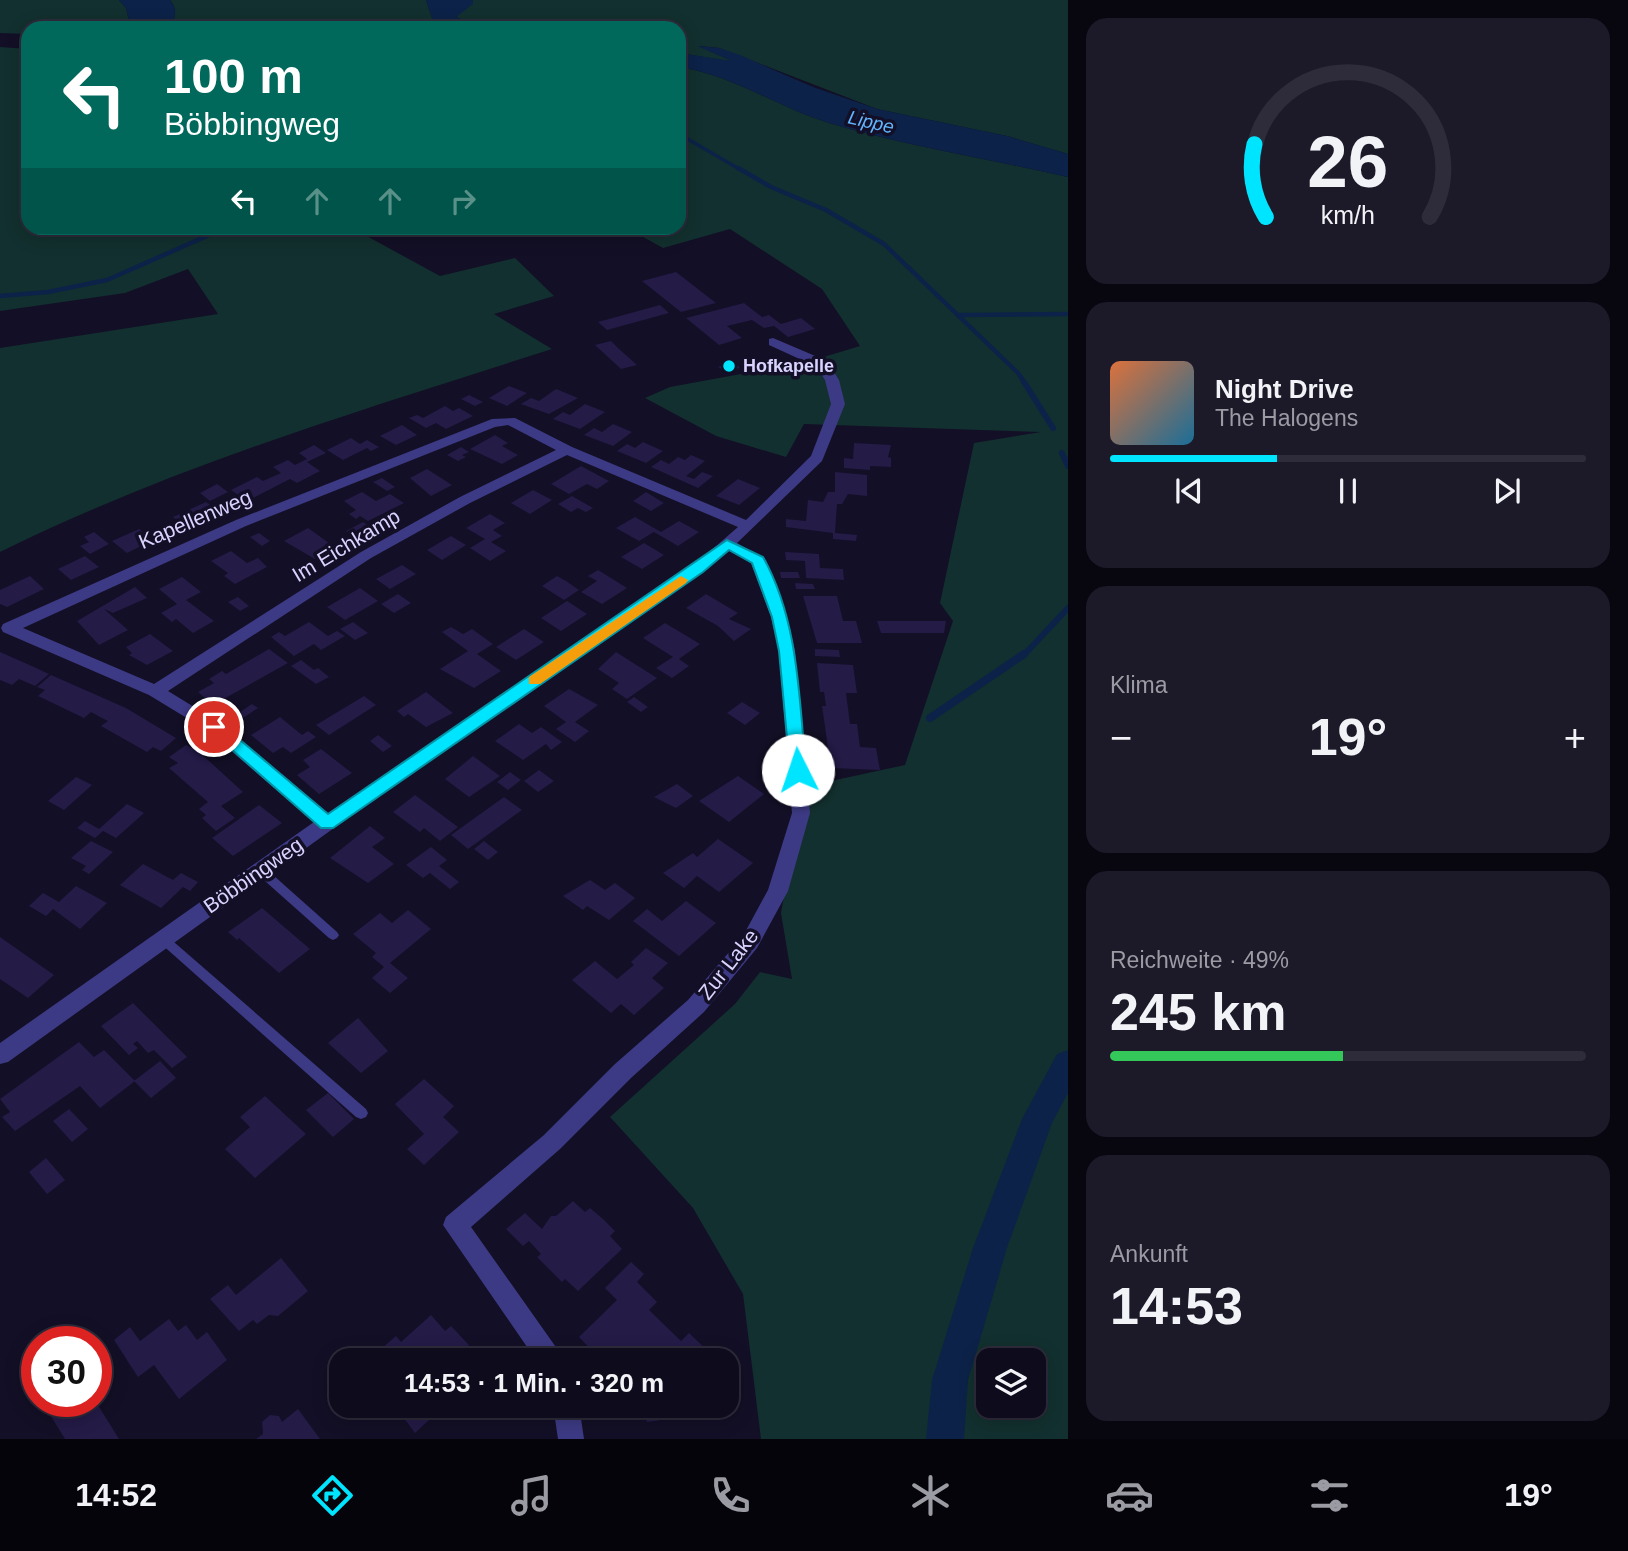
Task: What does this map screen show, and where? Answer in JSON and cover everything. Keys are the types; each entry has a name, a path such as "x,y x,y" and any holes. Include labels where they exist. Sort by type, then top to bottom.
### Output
{"street":[{"name":"Böbbingweg","path":"0,1055 327,823 698,569 748,526 817,458 838,404 832,380 822,364 774,342"},
{"name":"Kapellenweg","path":"5,627 242,523 492,423 510,421 567,450 748,526"},
{"name":"Im Eichkamp","path":"155,691 366,555 465,500 567,450"},
{"name":"Zur Lake","path":"543,1348 456,1225 552,1142 622,1071 696,1006 750,942 778,891 801,813 787,651 779,617 758,560 727,544"},
{"name":"Kapellenweg","path":"5,627 155,691 214,727 327,823"},
{"path":"568,1418 571,1439"}],"lane":[{"path":"260,870 333,934"},
{"path":"163,939 361,1114"}],"green space":[{"path":"0,0 119,0 126,8 129,20 21,21 21,34 0,33"},
{"path":"170,0 426,0 433,21 173,21 174,7"},
{"path":"473,0 1068,0 1068,154 1007,136 877,109 719,48 699,46 734,62 686,54 686,21 465,21 456,17"},
{"path":"0,47 21,48 21,235 365,235 440,276 515,258 554,296 494,314 552,349 203,465 134,492 0,552 0,348 218,314 188,269 125,293 0,311"},
{"path":"686,68 718,77 829,123 1068,177 1068,1439 761,1439 743,1294 693,1208 610,1117 735,1004 760,972 792,979 781,913 803,787 905,765 953,621 940,603 974,443 1041,432 804,424 786,457 716,436 645,398 670,387 807,362 860,346 822,289 730,229 663,248 640,235 686,235"}],"water":[{"path":"119,0 170,0 175,17 173,21 128,21 126,8"},
{"path":"426,0 473,0 473,4 456,17 465,21 433,21"},
{"name":"Lippe","path":"697,46 719,48 740,55 813,87 877,109 1007,136 1068,154 1068,177 888,139 829,123 718,77 686,68 686,54 732,61"}],"building":[{"path":"676,272 716,303 681,312 642,281"},
{"path":"744,303 762,317 769,315 781,324 801,318 815,329 788,337 774,326 764,328 752,320 727,326 742,338 719,345 686,318"},
{"path":"660,305 669,313 607,330 598,322"},
{"path":"611,341 637,365 621,369 595,345"},
{"name":"Hofkapelle","path":"732,361 740,368 726,371 718,367"},
{"path":"509,386 527,393 507,406 489,398"},
{"path":"556,389 578,398 549,414 521,404 531,398 539,401"},
{"path":"469,395 483,402 475,406 461,399"},
{"path":"585,404 605,412 580,429 553,419 563,412 570,415"},
{"path":"445,406 453,411 459,408 473,416 446,429 436,423 426,428 409,418 417,415 423,418"},
{"path":"613,424 632,432 613,446 584,435 594,428 602,432"},
{"path":"402,425 417,435 396,445 380,436"},
{"path":"495,435 508,443 502,446 518,455 502,464 470,449"},
{"path":"351,438 360,444 367,440 379,447 371,451 367,448 343,460 327,450"},
{"path":"643,442 663,451 646,463 617,451 627,444 635,448"},
{"path":"854,443 891,445 888,457 891,458 891,467 870,466 870,470 844,468 844,458 853,459"},
{"path":"314,445 326,453 307,462 320,471 297,483 290,479 247,501 231,490 257,477 263,481 281,473 273,467 288,460 295,465 307,459 299,453"},
{"path":"461,447 469,452 462,455 466,457 458,461 447,455"},
{"path":"691,455 705,461 686,476 694,479 702,472 713,476 698,488 651,467 661,460 669,464 678,457 685,460"},
{"path":"581,466 609,481 597,489 587,484 569,494 551,484"},
{"path":"427,469 452,485 431,496 410,478"},
{"path":"835,472 867,475 867,496 848,494 842,504 837,504 835,533 857,535 856,541 833,539 833,533 786,527 786,519 806,521 808,500 823,502 828,492 835,492"},
{"path":"382,478 395,487 387,491 373,482"},
{"path":"738,479 760,488 739,505 716,496"},
{"path":"217,484 228,492 210,501 200,493"},
{"path":"533,490 552,500 530,514 511,503"},
{"path":"362,492 376,501 390,494 404,503 368,521 360,516 356,519 349,514 356,510 344,501"},
{"path":"646,492 664,503 651,511 633,501"},
{"path":"572,496 593,508 586,512 578,508 571,512 558,504"},
{"path":"206,502 221,513 189,529 173,517"},
{"path":"490,514 505,523 493,530 502,536 491,542 506,551 490,561 470,548 485,539 466,528"},
{"path":"635,517 661,532 679,521 699,532 678,546 654,532 639,541 616,528"},
{"path":"363,522 375,530 358,539 346,531"},
{"path":"308,528 336,548 315,559 284,541"},
{"path":"139,529 153,540 127,553 112,541"},
{"path":"94,532 109,544 90,554 80,546 89,542 84,537"},
{"path":"259,533 270,541 262,546 250,537"},
{"path":"451,536 466,545 442,560 427,550"},
{"path":"644,543 664,555 642,569 621,557"},
{"path":"231,551 247,563 258,558 267,567 235,584 224,576 228,573 211,561"},
{"path":"785,552 819,554 820,568 843,569 844,580 806,578 805,561 786,560"},
{"path":"85,556 99,567 71,580 58,569"},
{"path":"402,565 416,574 390,589 376,579"},
{"path":"598,570 627,588 602,604 581,592 597,581 588,576"},
{"path":"780,572 798,572 800,578 781,578"},
{"path":"30,576 44,589 7,607 0,604 0,590"},
{"path":"557,576 579,590 564,600 542,586"},
{"path":"182,577 201,592 186,600 214,621 193,633 176,619 172,622 161,613 177,604 159,589"},
{"path":"795,583 813,584 815,589 796,589"},
{"path":"135,587 147,598 113,613 104,609 128,630 99,645 77,621"},
{"path":"360,588 378,601 345,620 327,607"},
{"path":"398,594 411,603 394,613 381,604"},
{"path":"706,594 738,613 729,619 751,629 734,641 718,626 686,608"},
{"path":"803,596 837,596 843,621 856,621 862,643 817,643"},
{"path":"238,597 249,606 240,611 228,602"},
{"path":"567,601 587,614 561,631 541,618"},
{"path":"877,621 946,621 944,633 881,633"},
{"path":"309,622 328,636 337,631 345,636 321,650 314,644 294,656 271,637 279,632 285,636"},
{"path":"353,622 368,633 355,640 340,629"},
{"path":"665,623 700,644 679,659 689,666 672,678 656,668 673,657 643,638"},
{"path":"451,627 463,634 472,629 493,644 477,654 501,671 474,688 440,669 468,651 442,632"},
{"path":"524,629 544,642 516,660 496,647"},
{"path":"150,634 173,651 147,665 129,655 132,653 126,647"},
{"path":"269,649 288,663 213,705 198,692 214,683 209,679 222,671 226,674"},
{"path":"815,649 839,650 840,657 815,656"},
{"path":"0,652 49,674 35,686 19,679 12,685 0,680"},
{"path":"616,652 657,678 627,699 612,689 619,683 598,669"},
{"path":"301,660 329,677 316,684 291,666"},
{"path":"817,663 853,665 857,693 846,693 850,724 857,724 860,747 876,748 880,770 831,768 822,706 826,706 824,692 820,692"},
{"path":"51,675 126,708 176,738 161,751 153,747 147,752 101,726 108,721 91,712 84,718 38,696 45,690 37,687"},
{"path":"569,689 598,705 575,722 589,731 575,742 556,729 566,722 544,706"},
{"path":"426,692 453,713 426,727 408,714 404,717 397,711"},
{"path":"364,696 376,705 329,735 316,725"},
{"path":"634,697 648,707 641,712 627,702"},
{"path":"742,702 760,713 745,725 727,713"},
{"path":"252,704 258,708 243,718 237,714"},
{"path":"280,717 302,735 308,731 316,737 291,753 283,747 273,753 251,735"},
{"path":"519,724 532,733 541,727 562,742 551,750 546,744 523,760 495,741"},
{"path":"378,735 392,746 383,752 370,741"},
{"path":"186,745 198,751 243,792 221,806 235,818 216,831 202,818 206,815 199,809 208,802 169,768 178,763 169,757"},
{"path":"321,749 352,773 319,794 297,775 310,767 303,760"},
{"path":"473,756 500,776 469,797 445,779"},
{"path":"539,770 554,781 538,792 524,781"},
{"path":"510,772 521,780 508,790 497,782"},
{"path":"738,776 764,794 729,822 699,801"},
{"path":"76,777 92,785 64,810 48,801"},
{"path":"677,784 693,796 676,808 654,797"},
{"path":"415,795 458,827 440,841 424,828 420,832 393,812"},
{"path":"504,797 522,810 468,849 451,835"},
{"path":"127,804 144,813 116,838 103,831 95,838 77,828 85,821 99,829"},
{"path":"259,805 282,823 233,856 212,838"},
{"path":"370,826 385,838 372,847 394,864 368,883 330,858"},
{"path":"718,839 753,863 719,892 697,876 684,888 663,873 693,853 697,857"},
{"path":"91,841 113,852 89,874 82,870 86,866 71,858"},
{"path":"484,841 498,852 488,860 474,849"},
{"path":"431,847 447,860 439,866 459,882 450,889 430,873 423,878 406,865"},
{"path":"143,864 173,880 181,873 198,882 190,891 183,887 161,908 120,885"},
{"path":"590,880 605,890 615,883 635,898 609,920 587,906 583,910 563,896"},
{"path":"76,886 107,903 80,929 53,909 46,916 29,906 43,893 59,902"},
{"path":"686,901 716,923 679,956 633,921 647,909 662,921"},
{"path":"262,908 310,949 279,973 239,938 237,940 228,932"},
{"path":"408,910 431,929 390,963 408,978 390,993 372,978 384,967 372,957 376,953 353,934 380,913 392,923"},
{"path":"0,937 54,975 28,998 0,979"},
{"path":"646,948 668,963 652,978 664,988 634,1015 621,1004 611,1013 572,980 595,961 617,979 634,965 631,962"},
{"path":"133,1003 187,1057 172,1068 154,1050 148,1053 137,1041 133,1044 138,1048 129,1055 101,1026"},
{"path":"358,1018 388,1051 361,1073 328,1043"},
{"path":"79,1042 94,1057 104,1050 135,1081 100,1108 80,1086 15,1131 2,1117 10,1112 0,1099"},
{"path":"160,1061 176,1078 151,1098 134,1081"},
{"path":"424,1079 454,1106 443,1117 459,1132 424,1165 407,1149 424,1134 395,1104"},
{"path":"328,1093 354,1119 333,1137 306,1110"},
{"path":"265,1096 306,1134 255,1178 225,1149 250,1127 240,1117"},
{"path":"69,1109 88,1129 72,1142 53,1121"},
{"path":"46,1158 65,1180 47,1194 29,1172"},
{"path":"573,1201 585,1212 590,1208 603,1219 615,1231 610,1236 622,1249 578,1291 565,1279 562,1282 537,1257 541,1254 529,1241 523,1246 506,1229 525,1213 542,1229 551,1216 556,1216"},
{"path":"281,1258 308,1291 278,1316 269,1315 257,1324 253,1320 239,1331 210,1299 228,1285 236,1295"},
{"path":"631,1262 644,1274 637,1282 657,1302 649,1310 681,1341 689,1333 705,1348 590,1348 579,1337 617,1300 605,1288"},
{"path":"431,1315 445,1331 451,1326 469,1345 466,1348 382,1348 396,1336 401,1342"},
{"path":"169,1319 178,1331 186,1325 197,1340 207,1332 227,1360 179,1399 154,1365 138,1377 114,1340 130,1327 140,1341"},
{"path":"298,1409 320,1439 256,1439 263,1434 262,1422 270,1415 279,1416 282,1422"},
{"path":"51,1417 105,1417 119,1439 65,1439"},
{"path":"404,1418 431,1418 415,1433"},
{"path":"646,1418 675,1418 647,1422"}],"waterway":[{"path":"686,138 741,170"},
{"path":"738,168 771,187 826,210 884,244 1019,374 1025,384"},
{"path":"0,296 48,292 107,280 209,235"},
{"path":"960,315 1068,314"},
{"path":"1024,382 1053,428"},
{"path":"1062,453 1068,466"},
{"path":"1023,656 1068,608"},
{"path":"930,718 1024,654"},
{"path":"945,1439 950,1380 990,1248 1038,1119 1068,1063"}],"slow traffic":[{"path":"534,681 681,580"}],"place":[{"name":"Hofkapelle","path":"729,366"}],"route":[{"path":"214,727 327,823 698,569 727,544 758,560 779,617 787,651 798,770"}]}
